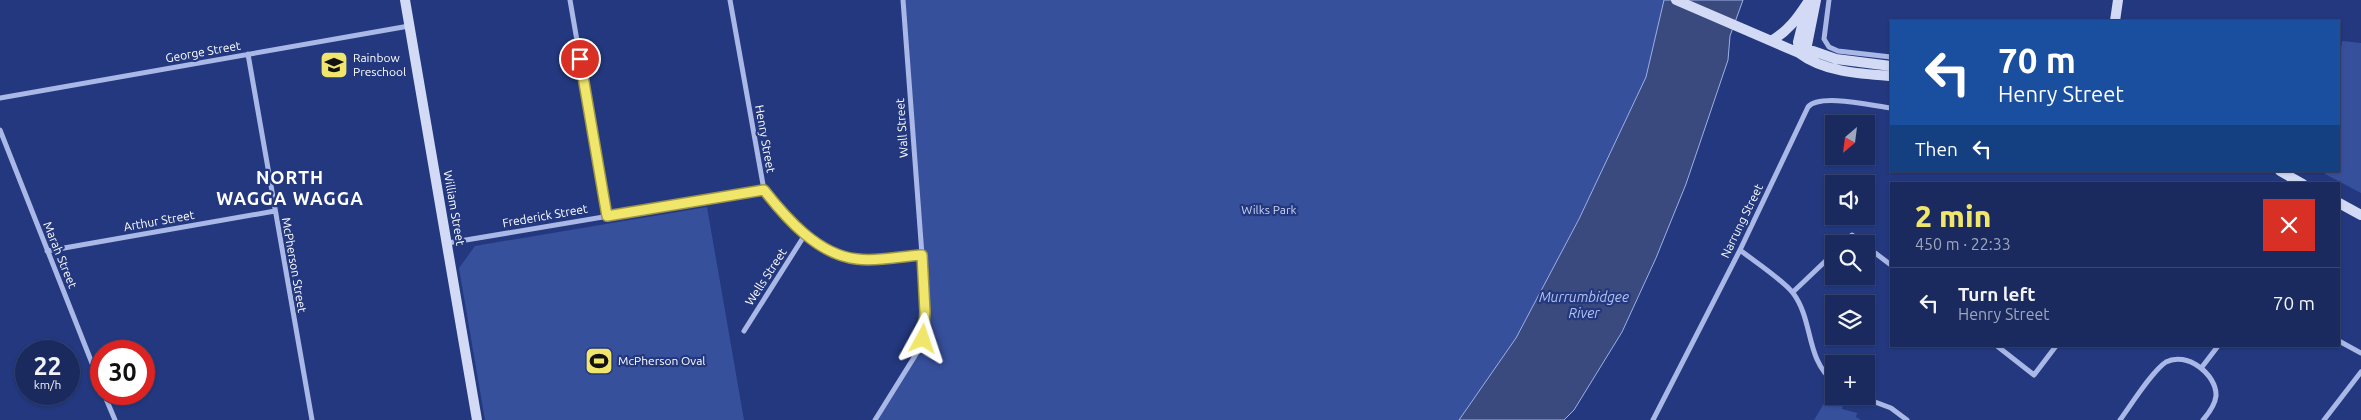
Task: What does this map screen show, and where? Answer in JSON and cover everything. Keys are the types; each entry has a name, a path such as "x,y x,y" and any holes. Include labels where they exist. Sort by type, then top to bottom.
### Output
{"main road":[{"name":"William Street","path":"405,0 477,420"},
{"path":"1676,0 1799,53 1810,61 1825,66 1890,76"},
{"path":"2115,20 2118,0"},
{"path":"1766,39 1783,34 1795,23 1811,1"},
{"path":"1799,53 1806,45 1811,1"},
{"path":"1799,53 1813,52 1836,59 1890,66"},
{"path":"2282,172 2299,182"},
{"path":"2340,204 2361,215"}],"street":[{"path":"570,0 607,216"},
{"name":"Henry Street","path":"730,0 764,190 791,221 837,253 858,259 922,255"},
{"name":"Wall Street","path":"875,420 912,363 923,339 925,312 904,0"},
{"path":"1829,0 1824,32 1825,43 1829,47 1838,51 1890,57"},
{"name":"George Street","path":"0,98 410,26"},
{"name":"McPherson Street","path":"248,54 312,420"},
{"name":"Narrung Street","path":"1653,420 1740,250 1810,104 1824,100 1890,108"},
{"name":"Marah Street","path":"0,130 90,358"},
{"name":"Frederick Street","path":"448,243 764,190"},
{"name":"Arthur Street","path":"47,251 274,211"},
{"name":"Wells Street","path":"744,331 806,233"},
{"path":"1740,250 1793,292 1806,320 1813,354 1825,372"},
{"path":"1875,253 1890,264"},
{"path":"1793,292 1825,262"},
{"path":"2340,342 2361,353"},
{"path":"1998,347 2034,375 2055,347"},
{"path":"2202,367 2217,347"},
{"path":"2120,420 2160,367 2168,362 2181,359 2202,367 2212,382 2216,396 2214,404 2203,420"},
{"path":"2324,420 2361,372"},
{"path":"1875,402 1891,408 1907,420"},
{"path":"109,405 115,420"}],"green space":[{"name":"Wilks Park","path":"903,0 1664,0 1646,77 1579,219 1516,338 1459,420 875,420 912,363 925,326"},
{"path":"2342,41 2361,43 2361,193 2325,174 2325,172 2340,172 2340,58"},
{"name":"McPherson Oval","path":"707,207 744,420 485,420 459,268 475,246"},
{"path":"1825,402 1825,405 1843,405 1842,409 1857,413 1856,417 1861,420 1814,420"}],"water":[{"name":"Murrumbidgee River","path":"1664,0 1743,0 1730,36 1728,60 1686,184 1656,258 1622,332 1574,410 1564,420 1459,420 1516,338 1579,219 1646,77"}],"place":[{"name":"Rainbow Preschool","path":"334,65"},
{"name":"McPherson Oval","path":"599,361"}],"district":[{"name":"NORTH WAGGA WAGGA","path":"290,188"}],"route":[{"path":"580,59 607,216 764,190 791,221 826,248 837,253 858,259 922,255 925,312 923,339"}]}
